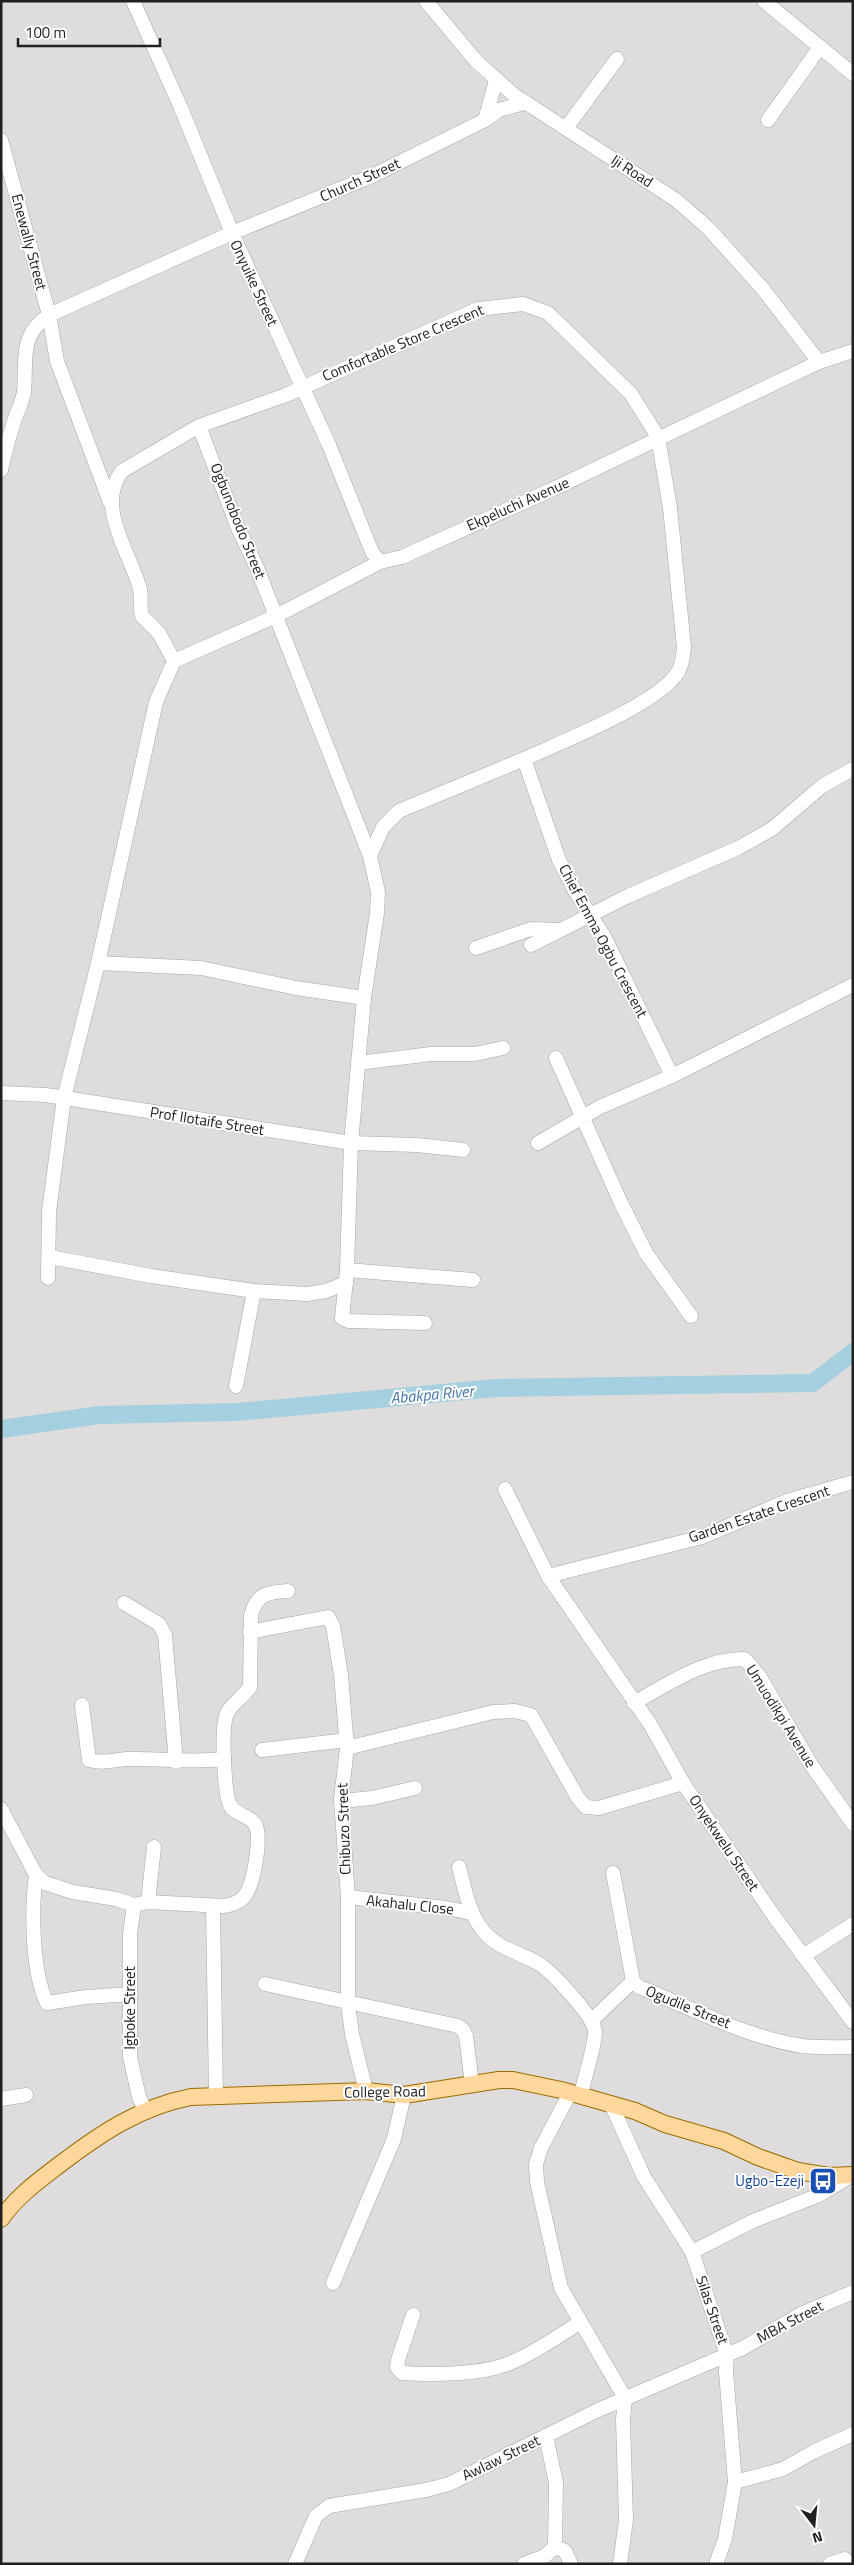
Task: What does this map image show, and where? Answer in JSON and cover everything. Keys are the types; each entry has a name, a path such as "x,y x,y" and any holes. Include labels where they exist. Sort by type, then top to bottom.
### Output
{"main road":[{"name":"College Road","path":"3,2210 92,2140 126,2118 168,2101 191,2097 366,2091 404,2095 472,2084 513,2080 611,2104 724,2141 758,2157 798,2171 829,2176 852,2175"}],"street":[{"name":"Onyuike Street","path":"133,1 177,100 232,234 302,386 372,552 380,562"},
{"name":"Iji Road","path":"426,1 476,61 524,103 566,128 676,200 708,228 763,289 818,362"},
{"path":"764,1 853,74"},
{"path":"768,120 820,46"},
{"path":"566,128 618,59"},
{"path":"485,120 496,80"},
{"name":"Church Street","path":"1,470 6,446 24,393 24,368 30,332 38,322 49,315 232,234 372,176 485,120 499,110 524,103"},
{"name":"Enewally Street","path":"1,140 49,315 57,361 111,504"},
{"name":"Comfortable Store Crescent","path":"111,504 114,482 122,471 199,426 271,401 478,309 524,304 548,313 631,394 658,437"},
{"name":"Ekpeluchi Avenue","path":"179,658 276,616 380,562 402,557 542,494 818,362 853,351"},
{"name":"Ogbunobodo Street","path":"199,426 370,856 378,892 377,913 364,998 351,1144 346,1276 342,1313 344,1320 425,1323"},
{"path":"370,856 383,827 399,811 419,800 524,759 624,712 657,693 675,676 682,663 684,647 670,508 658,437"},
{"path":"48,1278 50,1257 49,1212 64,1098 98,963 156,702 179,658 159,633 142,616 140,589 125,553 111,504"},
{"name":"Chief Emma Ogbu Crescent","path":"524,759 559,860 642,1010 659,1052 672,1076"},
{"path":"531,946 628,896 738,848 772,829 822,786 853,769"},
{"path":"476,948 531,929 560,930"},
{"path":"98,963 201,968 296,988 364,998"},
{"path":"538,1144 628,1094 672,1076 853,985"},
{"path":"358,1063 431,1054 475,1054 503,1048"},
{"path":"556,1058 621,1203 646,1253 691,1316"},
{"name":"Prof Ilotaife Street","path":"1,1094 46,1095 351,1144 417,1145 463,1150"},
{"path":"50,1257 151,1276 254,1291 307,1294 326,1291 346,1276 473,1280"},
{"path":"236,1386 254,1291"},
{"name":"Garden Estate Crescent","path":"548,1576 702,1537 787,1501 853,1482"},
{"name":"Onyekwelu Street","path":"505,1489 548,1576 650,1724 684,1783 803,1956 853,2022"},
{"path":"1,1809 36,1875 45,1883 73,1892 116,1899 134,1905 148,1902 213,1906 234,1904 246,1895 252,1881 258,1838 256,1827 250,1818 234,1811 229,1804 224,1760 225,1721 228,1711 244,1696 250,1687 251,1616 258,1598 266,1593 288,1591"},
{"path":"124,1603 159,1624 164,1636 176,1762"},
{"name":"Chibuzo Street","path":"250,1632 328,1618 333,1626 341,1675 347,1744 341,1801 348,1898 348,2004 366,2091"},
{"name":"Umuodikpi Avenue","path":"634,1703 685,1675 710,1665 726,1659 745,1659 760,1677 812,1766 853,1824"},
{"path":"82,1705 89,1760 100,1764 128,1759 176,1762 224,1760"},
{"path":"262,1750 347,1744 493,1712 515,1711 531,1715 578,1798 586,1807 599,1808 684,1783"},
{"path":"341,1801 372,1798 415,1788"},
{"path":"148,1902 154,1847"},
{"path":"459,1867 472,1913 484,1932 495,1943 540,1964 552,1974 591,2021 595,2031 575,2094 541,2148 536,2164 538,2182 561,2288 626,2398 623,2420 626,2520 620,2564"},
{"name":"Ogudile Street","path":"613,1873 632,1982 708,2016 777,2041 804,2046 853,2047"},
{"path":"36,1875 31,1905 34,1941 41,1992 47,2003 86,1996 131,1994"},
{"name":"Akahalu Close","path":"348,1898 472,1913"},
{"name":"Igboke Street","path":"134,1905 130,1934 130,2057 139,2097 145,2110"},
{"path":"213,1906 216,2096"},
{"path":"803,1956 853,1924"},
{"path":"591,2021 632,1982"},
{"path":"265,1984 348,2004 458,2026 466,2036 472,2084"},
{"path":"1,2099 26,2095"},
{"path":"333,2283 394,2139 404,2095"},
{"name":"Silas Street","path":"611,2104 644,2177 692,2252 727,2355 726,2372 735,2482 725,2539 716,2564"},
{"path":"692,2252 753,2221 819,2195 852,2175"},
{"name":"MBA Street","path":"727,2355 810,2310 853,2292"},
{"path":"413,2315 398,2360 397,2367 402,2373 467,2372 509,2364 556,2339 580,2322"},
{"name":"Awlaw Street","path":"295,2564 316,2516 329,2506 426,2490 448,2484 626,2398 727,2355"},
{"path":"735,2482 783,2469 813,2452 853,2434"},
{"path":"524,2564 545,2556 555,2547 556,2483 546,2436"},
{"path":"555,2547 565,2551 571,2564"},
{"path":"830,2564 845,2559"}],"shaded area":[{"path":"1,1 853,1 853,2564 1,2564"}],"waterway":[{"name":"Abakpa River","path":"1,1429 100,1415 237,1412 496,1388 813,1383 853,1352"}],"place":[{"name":"Ugbo-Ezeji","path":"823,2181"}]}
